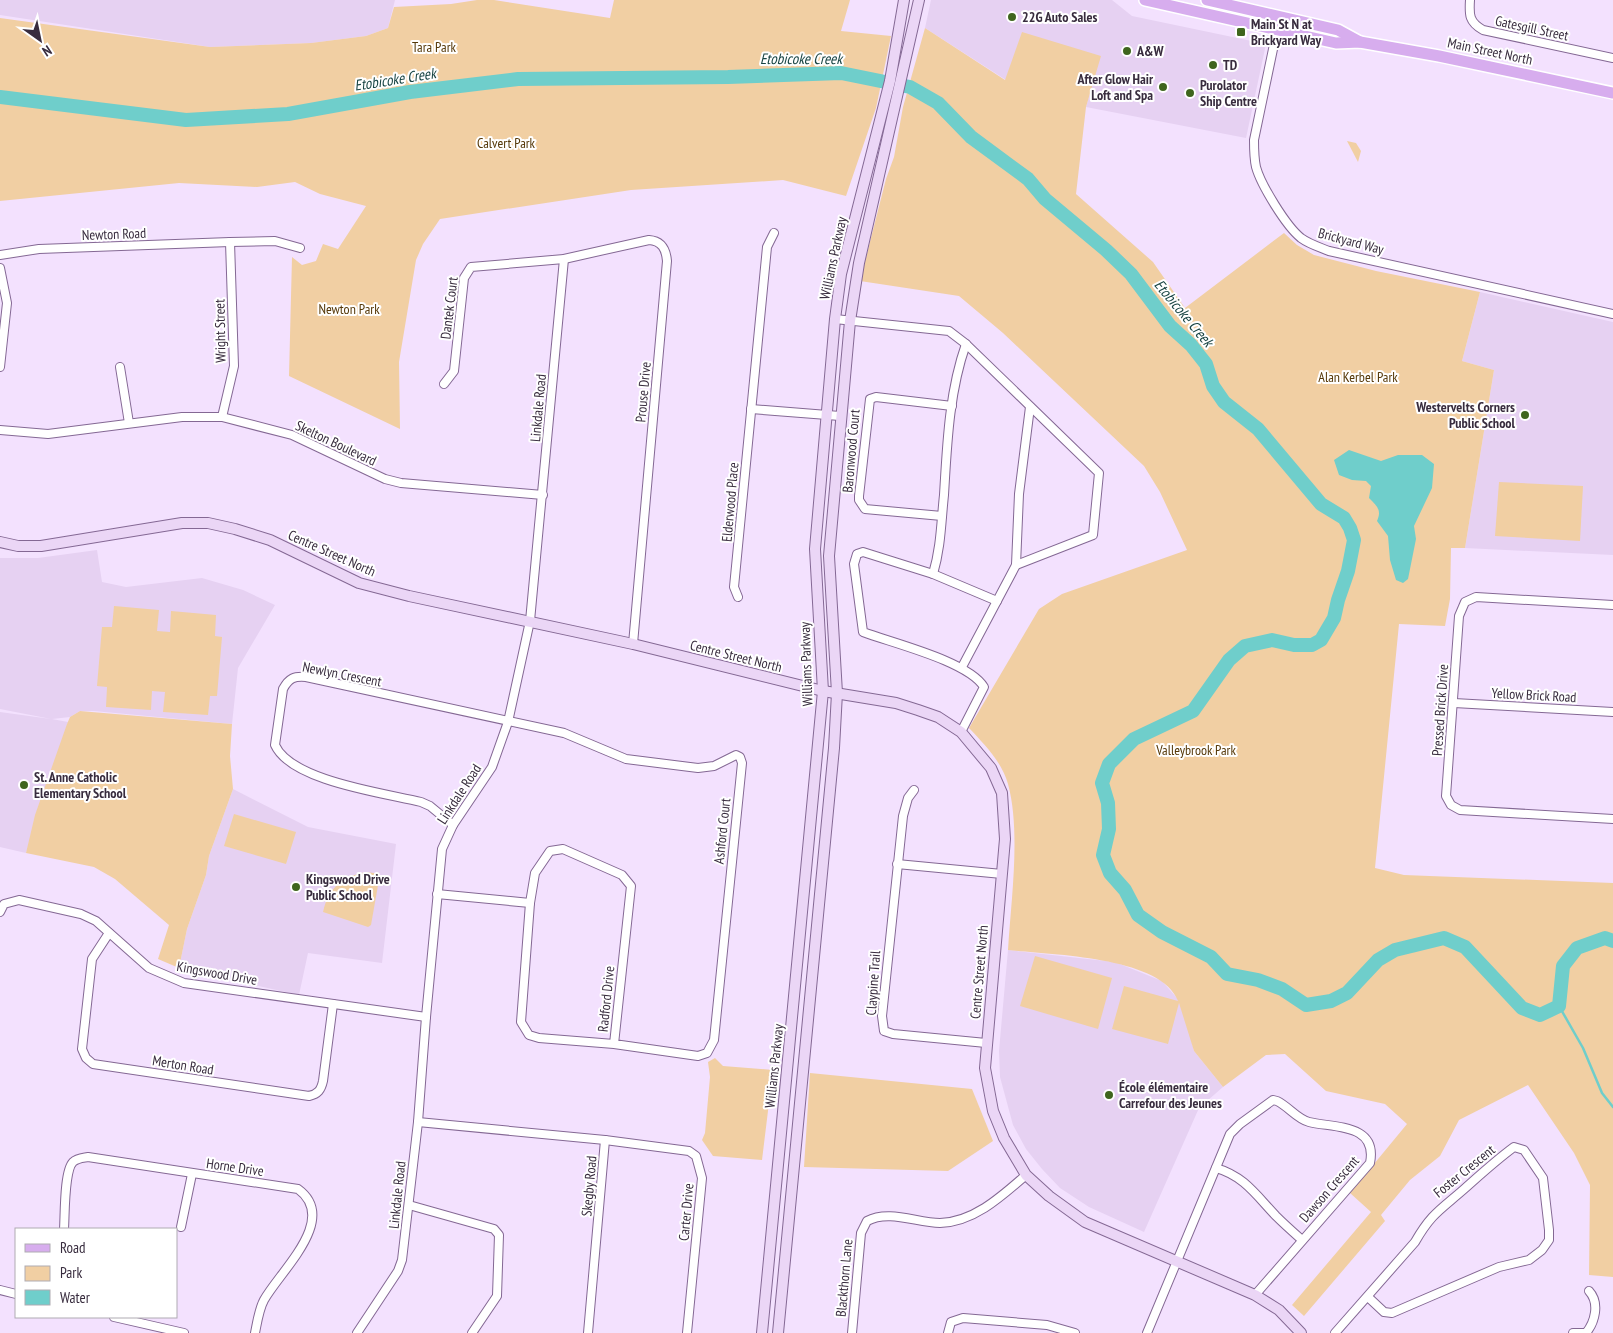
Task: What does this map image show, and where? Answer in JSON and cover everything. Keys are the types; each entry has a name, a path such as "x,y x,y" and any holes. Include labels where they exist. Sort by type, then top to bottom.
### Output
{"main road":[{"name":"Williams Parkway","path":"762,1333 823,691 815,549 835,319 841,274 895,59 904,0"},
{"name":"Williams Parkway","path":"778,1333 834,748 837,693 829,556 840,416 850,321 859,263 906,65 919,0"},
{"name":"Main Street North","path":"1145,0 1336,43 1360,42 1439,56 1613,93"},
{"name":"Main Street North","path":"1207,0 1338,30 1360,42"},
{"name":"Centre Street North","path":"0,542 18,546 41,546 182,523 208,523 270,540 359,582 409,596 632,644 823,691 896,703 938,717 961,732 986,760 1002,793 1005,819 1002,874 985,1068 993,1111 1004,1138 1026,1175 1049,1196 1085,1222 1255,1295 1279,1310 1301,1333"}],"street":[{"name":"Gatesgill Street","path":"1470,0 1468,16 1474,25 1482,30 1613,58"},
{"name":"Brickyard Way","path":"1277,30 1254,140 1254,155 1256,168 1263,182 1288,224 1299,237 1329,251 1613,314"},
{"name":"Elderwood Place","path":"738,597 734,587 751,408 767,247 774,233"},
{"name":"Prouse Drive","path":"564,260 649,240 656,240 662,245 666,254 632,644"},
{"name":"Newton Road","path":"0,254 39,250 275,241 300,248"},
{"name":"Wright Street","path":"222,417 234,366 230,242"},
{"name":"Dantek Court","path":"444,384 454,372 464,278 470,267 564,260"},
{"name":"Linkdale Road","path":"357,1333 398,1271 402,1260 418,1122 437,894 444,841 492,767 508,722 530,621 564,260"},
{"path":"0,268 7,303 0,367"},
{"path":"835,319 949,331 966,344 1099,473 1093,535 1016,565"},
{"path":"933,574 941,547 952,406 958,366 966,344"},
{"path":"120,367 129,423"},
{"name":"Baronwood Court","path":"942,516 865,509 859,500 859,496 870,399 876,397 952,406"},
{"path":"962,667 1016,565 1019,494 1030,406"},
{"path":"751,408 840,416"},
{"name":"Skelton Boulevard","path":"0,430 48,434 182,417 222,417 292,435 385,479 401,483 543,495"},
{"path":"961,732 984,687 980,681 962,667 863,632 854,564 857,554 863,552 933,574 997,601"},
{"name":"Pressed Brick Drive","path":"1613,605 1476,597 1465,602 1459,616 1446,796 1451,805 1460,810 1613,819"},
{"name":"Newlyn Crescent","path":"453,825 430,806 421,802 318,778 286,762 278,754 274,746 283,689 288,680 296,676 306,677 508,722"},
{"name":"Yellow Brick Road","path":"1454,703 1613,712"},
{"name":"Ashford Court","path":"508,722 564,733 626,759 698,768 714,766 736,755 740,757 742,763 712,1046 707,1053 698,1056 614,1044"},
{"name":"Claypine Trail","path":"914,790 908,798 903,816 897,864 882,1016 884,1031 893,1034 986,1043"},
{"name":"Radford Drive","path":"554,848 563,849 622,875 628,880 631,886 614,1044 539,1038 529,1035 524,1030 521,1022 530,903 535,873 545,856 554,848"},
{"path":"897,864 1002,874"},
{"path":"437,894 530,903"},
{"name":"Kingswood Drive","path":"0,912 4,904 19,900 81,914 96,921 150,968 184,983 426,1017"},
{"name":"Merton Road","path":"109,933 96,950 91,965 82,1049 93,1064 309,1096 315,1095 321,1089 323,1081 333,1004"},
{"name":"Dawson Crescent","path":"1177,1261 1230,1134 1240,1124 1273,1100 1283,1103 1308,1122 1346,1127 1362,1136 1369,1149 1370,1163 1255,1295"},
{"name":"Skegby Road","path":"418,1122 606,1140 588,1333"},
{"name":"Carter Drive","path":"606,1140 689,1151 696,1156 700,1164 702,1178 687,1333"},
{"name":"Foster Crescent","path":"1335,1333 1415,1242 1425,1224 1438,1209 1463,1190 1483,1170 1514,1147 1524,1150 1543,1178 1549,1240 1542,1250 1528,1260 1499,1267 1392,1313 1384,1312 1368,1297"},
{"name":"Horne Drive","path":"64,1228 68,1172 72,1163 79,1158 88,1157 298,1189 308,1196 313,1208 308,1236 263,1301 255,1333"},
{"name":"Dawson Crescent","path":"1216,1168 1230,1172 1254,1190 1277,1217 1302,1240"},
{"path":"181,1227 192,1174"},
{"name":"Blackthorn Lane","path":"852,1333 861,1233 867,1221 880,1216 939,1223 952,1220 982,1210 1026,1175"},
{"path":"409,1205 494,1229 498,1235 497,1296 472,1333"},
{"path":"1147,1333 1177,1261"},
{"path":"0,1290 15,1294"},
{"path":"1573,1333 1585,1333 1594,1319 1594,1298 1589,1291"},
{"path":"118,1318 184,1333"},
{"path":"948,1333 951,1322 963,1318 1047,1325 1075,1333"}],"shaded area":[{"path":"0,0 395,0 388,28 366,36 311,43 210,47 0,15"},
{"path":"931,0 1112,0 1132,16 1266,44 1246,138 1086,107 1100,56 1006,80 925,28"},
{"name":"Westervelts Corners Public School","path":"1480,292 1613,322 1613,555 1465,548 1494,370 1462,361"},
{"path":"97,550 102,582 126,587 202,578 243,590 275,605 238,668 232,724 94,711 80,711 70,717 52,719 68,722 26,853 0,847 0,712 51,719 0,709 0,558 38,558"},
{"name":"Kingswood Drive Public School","path":"233,789 308,827 396,844 382,963 308,953 299,995 179,968 187,929 206,875 209,856"},
{"name":"École élémentaire Carrefour des Jeunes","path":"1008,950 1115,962 1162,981 1177,998 1186,1019 1194,1051 1223,1087 1199,1108 1144,1232 1089,1207 1060,1188 1026,1149 1013,1125 1000,1077 999,1051"}],"green space":[{"path":"477,0 494,0 610,18 614,0 850,0 841,31 891,36 876,108 846,196 783,180 631,190 440,219 423,244 416,260 399,362 400,429 289,376 292,257 302,265 316,261 323,244 338,249 366,206 320,194 295,182 257,187 179,183 0,201 0,18 210,47 311,43 366,36 388,28 394,7 451,4"},
{"name":"Valleybrook Park","path":"925,28 1005,80 1022,32 1101,56 1086,107 1076,194 1153,262 1185,308 1284,233 1297,245 1314,255 1376,271 1480,292 1462,361 1494,370 1465,548 1451,548 1450,599 1445,626 1399,624 1375,868 1404,875 1613,883 1613,1277 1589,1275 1590,1185 1574,1153 1528,1085 1459,1120 1440,1156 1410,1180 1381,1215 1385,1221 1304,1316 1292,1305 1371,1212 1350,1193 1407,1124 1385,1104 1326,1091 1285,1054 1266,1055 1223,1087 1194,1051 1179,1003 1168,1044 1112,1029 1124,986 1178,1001 1167,986 1150,975 1128,966 1102,960 1008,950 1015,844 1012,803 1008,784 1001,768 981,740 969,728 1039,609 1062,594 1187,550 1160,492 1144,466 1003,333 959,296 860,281 886,179 894,157 903,107"},
{"path":"1347,141 1356,143 1361,151 1358,162"},
{"path":"1499,482 1583,486 1580,541 1495,536"},
{"path":"114,606 159,610 157,631 170,632 171,611 216,615 215,636 222,637 217,696 210,696 208,715 163,712 165,692 152,691 151,710 106,707 107,687 97,686 102,627 112,627"},
{"path":"80,711 232,724 230,756 233,789 209,856 206,875 187,929 179,968 158,959 169,925 115,879 94,867 26,853 35,815 67,724 70,717"},
{"path":"234,814 296,832 286,864 224,846"},
{"path":"367,872 380,874 371,925 368,927 323,912 329,896 338,884 358,874"},
{"path":"1035,956 1112,978 1098,1029 1020,1006"},
{"path":"715,1058 723,1066 773,1070 762,1160 713,1156 702,1140 705,1133 710,1077 708,1062"},
{"path":"810,1073 972,1089 993,1141 948,1171 804,1167"}],"water":[{"path":"1349,450 1381,461 1398,455 1422,455 1434,464 1432,488 1414,526 1416,539 1408,579 1403,583 1396,580 1390,560 1388,536 1377,521 1378,508 1369,498 1371,486 1366,481 1352,480 1339,475 1334,460"}],"waterway":[{"name":"Etobicoke Creek","path":"0,97 186,120 288,114 410,92 518,79 728,77 841,73 910,87 938,103 971,137 1028,179 1045,199 1106,250 1131,274 1170,326 1191,345 1206,364 1213,386 1224,402 1258,429 1321,504 1344,518 1354,540 1348,571 1334,618 1321,640 1312,645 1294,645 1272,640 1245,646 1229,660 1193,711 1134,739 1109,764 1102,783 1108,803 1109,829 1103,855 1110,873 1125,890 1138,915 1162,932 1211,957 1227,974 1258,980 1282,989 1306,1005 1331,1001 1347,993 1378,960 1395,950 1444,938 1465,947 1522,1008 1540,1015 1559,1006 1563,966 1577,948 1605,938 1613,941"},
{"path":"1559,1006 1583,1048 1602,1093 1613,1107"}],"place":[{"name":"22G Auto Sales","path":"1012,17"},
{"name":"Main St N at Brickyard Way","path":"1241,32"},
{"name":"A&W","path":"1127,51"},
{"name":"TD","path":"1213,65"},
{"name":"After Glow Hair Loft and Spa","path":"1163,87"},
{"name":"Purolator Ship Centre","path":"1190,93"},
{"name":"Westervelts Corners Public School","path":"1525,415"},
{"name":"St. Anne Catholic Elementary School","path":"24,785"},
{"name":"Kingswood Drive Public School","path":"296,887"},
{"name":"École élémentaire Carrefour des Jeunes","path":"1109,1095"}],"park label":[{"name":"Tara Park","path":"434,47"},
{"name":"Calvert Park","path":"506,143"},
{"name":"Newton Park","path":"349,309"},
{"name":"Alan Kerbel Park","path":"1358,377"}]}
